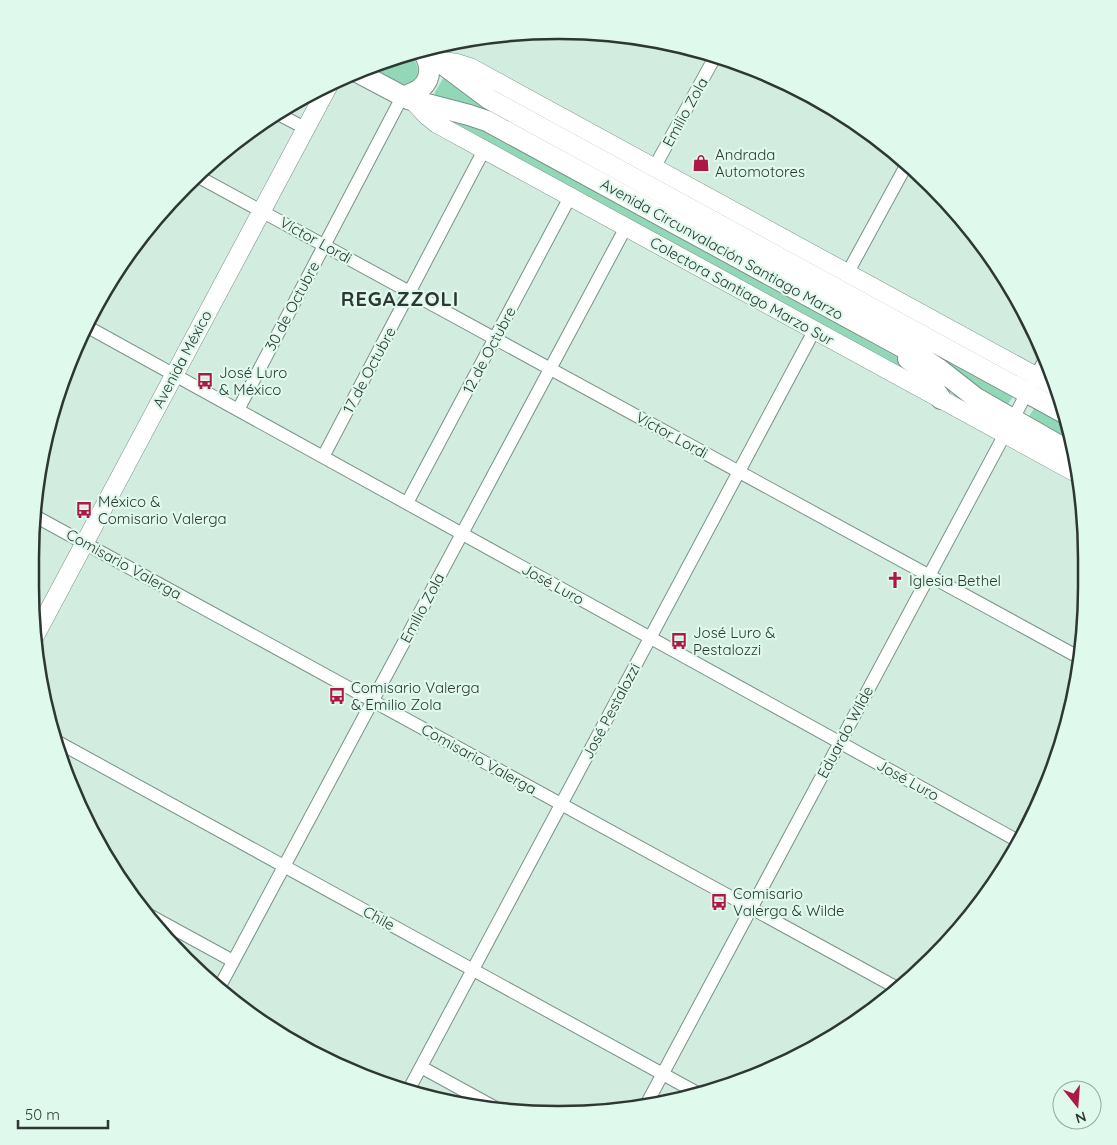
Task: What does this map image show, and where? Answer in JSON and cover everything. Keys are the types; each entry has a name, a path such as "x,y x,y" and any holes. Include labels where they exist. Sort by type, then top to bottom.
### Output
{"main road":[{"path":"408,99 421,88 428,77 430,68 427,55"},
{"name":"Avenida Circunvalación Santiago Marzo","path":"429,55 489,99 1032,384 1055,404"},
{"name":"Avenida Circunvalación Santiago Marzo","path":"365,76 408,99 487,121 929,362 1009,426 1067,451"},
{"path":"823,304 863,334 916,364 941,399"}],"street":[{"path":"431,55 470,67 847,274 1032,384 1049,386"},
{"name":"Emilio Zola","path":"654,168 712,62"},
{"name":"Avenida México","path":"41,626 323,95"},
{"name":"Colectora Santiago Marzo Sur","path":"408,99 430,119 484,150 941,399 1009,426 1070,468"},
{"name":"30 de Octubre","path":"238,410 324,244 408,99"},
{"path":"284,117 305,128"},
{"name":"17 de Octubre","path":"323,457 484,150"},
{"path":"847,274 903,170"},
{"name":"Víctor Lordi","path":"204,179 1074,655"},
{"name":"12 de Octubre","path":"407,503 570,197"},
{"name":"Emilio Zola","path":"222,982 626,227"},
{"name":"José Luro","path":"92,329 1013,838"},
{"name":"José Pestalozzi","path":"411,1085 814,331"},
{"name":"Eduardo Wilde","path":"650,1098 1041,366"},
{"name":"Comisario Valerga","path":"41,518 892,984"},
{"name":"Chile","path":"63,745 691,1089"},
{"path":"162,922 234,961"},
{"path":"421,1067 482,1100"}],"green space":[{"path":"413,59 416,63 418,73 413,81 402,84 376,72"},
{"path":"444,77 1014,395 1007,406 435,97 435,92"},
{"path":"435,115 469,122 820,309 864,339 909,364 926,384"},
{"path":"1038,406 1059,418 1064,440 1028,418 1035,407"}],"place":[{"name":"Andrada Automotores","path":"701,163"},
{"name":"José Luro & México","path":"205,381"},
{"name":"México & Comisario Valerga","path":"84,510"},
{"name":"Iglesia Bethel","path":"895,580"},
{"name":"José Luro & Pestalozzi","path":"679,641"},
{"name":"Comisario Valerga & Emilio Zola","path":"337,696"},
{"name":"Comisario Valerga & Wilde","path":"719,902"}],"district":[{"name":"REGAZZOLI","path":"400,298"}]}
